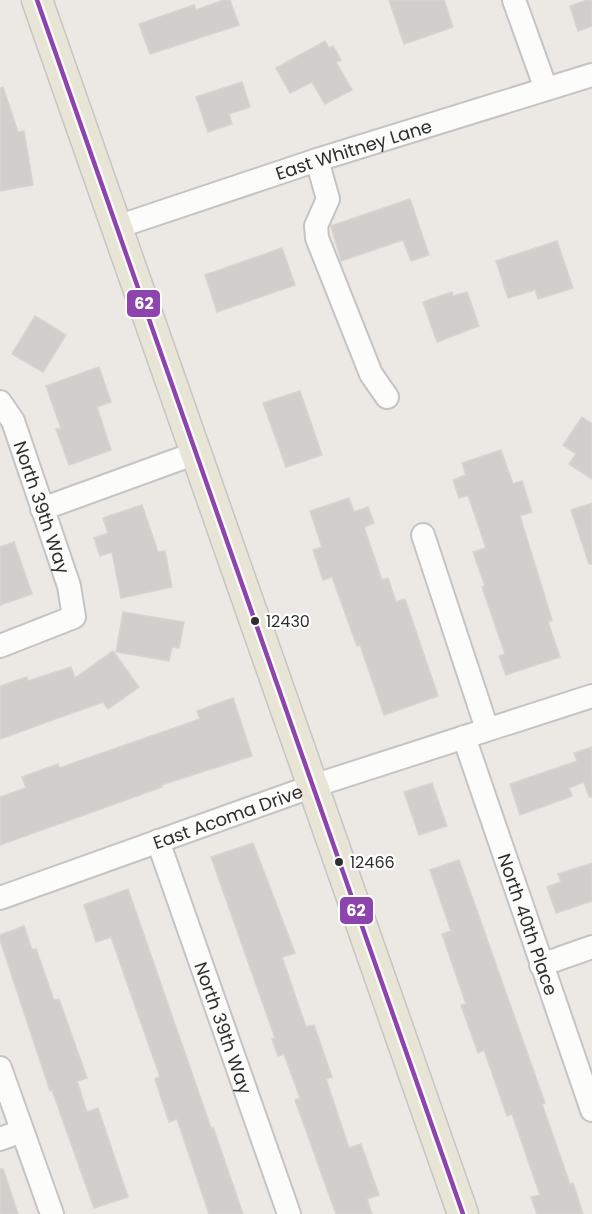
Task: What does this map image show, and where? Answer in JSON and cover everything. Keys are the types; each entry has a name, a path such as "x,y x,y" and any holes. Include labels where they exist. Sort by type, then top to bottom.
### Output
{"main road":[{"path":"37,0 463,1214"}],"street":[{"path":"514,0 546,89"},
{"name":"East Whitney Lane","path":"117,227 317,160 592,75"},
{"path":"317,160 328,199 316,226 317,238 371,374 387,397"},
{"name":"North 39th Way","path":"0,402 13,421 69,586 74,617 0,646"},
{"path":"42,509 196,453"},
{"path":"423,535 488,729"},
{"name":"East Acoma Drive","path":"0,898 313,786 592,696"},
{"name":"North 40th Place","path":"464,737 592,1110"},
{"name":"North 39th Way","path":"158,841 289,1214"},
{"path":"541,965 592,947"},
{"path":"0,1068 52,1214"},
{"path":"0,1139 22,1131"}],"building":[{"path":"230,0 239,25 150,54 139,24 194,5 196,10"},
{"path":"389,0 444,0 453,27 404,44"},
{"path":"592,0 592,26 578,31 570,6"},
{"path":"325,41 329,48 333,46 341,60 336,62 352,90 325,104 312,82 290,93 276,68"},
{"path":"242,82 250,107 229,114 232,124 208,132 196,97"},
{"path":"3,87 18,132 24,131 33,185 0,191 0,88"},
{"path":"410,199 429,255 411,261 403,240 341,261 331,226"},
{"path":"557,241 573,288 538,299 535,290 508,298 496,261"},
{"path":"282,248 295,285 217,312 205,275"},
{"path":"452,292 453,296 467,292 479,326 437,342 423,302"},
{"path":"35,316 66,335 43,372 12,354"},
{"path":"99,367 111,402 97,407 111,450 69,465 56,429 61,428 46,386"},
{"path":"300,391 322,455 286,467 263,403"},
{"path":"582,417 592,424 592,479 569,464 576,454 563,445"},
{"path":"501,450 513,484 522,481 532,512 520,516 552,620 548,622 560,657 506,675 499,656 505,654 482,587 485,586 473,552 486,548 468,495 459,498 453,480 466,475 462,463"},
{"path":"349,498 354,512 368,507 374,523 364,527 382,580 388,578 396,602 405,599 438,696 384,715 360,645 357,646 332,577 323,580 313,550 322,547 310,511"},
{"path":"592,503 592,564 589,564 571,510"},
{"path":"142,505 158,552 165,551 172,587 121,598 112,552 100,556 94,538 108,533 103,518"},
{"path":"14,542 32,594 0,605 0,547"},
{"path":"123,612 184,622 179,648 172,647 169,661 116,652"},
{"path":"113,651 139,687 108,709 103,702 0,739 0,686 27,677 28,681 71,667 75,678"},
{"path":"233,698 252,756 161,785 162,787 0,845 0,797 26,788 22,777 58,764 59,768 200,719 197,711"},
{"path":"592,747 592,797 589,797 584,782 569,788 572,796 520,815 510,784 577,761 574,753"},
{"path":"432,783 447,826 419,835 404,792"},
{"path":"253,843 295,953 282,957 306,1027 314,1025 332,1077 326,1079 349,1148 361,1144 379,1195 367,1199 372,1214 336,1214 295,1100 300,1098 284,1054 278,1056 272,1039 275,1038 211,857"},
{"path":"459,860 545,1103 542,1104 570,1184 573,1183 583,1214 537,1214 531,1197 540,1195 512,1114 507,1116 484,1050 478,1053 461,1005 466,1004 442,934 451,931 430,870"},
{"path":"592,863 592,901 556,913 547,887 561,882 558,874"},
{"path":"128,889 243,1214 209,1214 177,1119 169,1122 155,1079 160,1077 111,937 96,942 84,905"},
{"path":"24,926 32,950 36,949 54,1000 59,999 87,1078 77,1081 87,1112 98,1108 128,1197 94,1208 52,1090 50,1091 0,940 0,935"},
{"path":"0,1169 3,1169 18,1214 0,1214"}],"transit line":[{"name":"62","path":"37,0 463,1214"}],"place":[{"name":"12430","path":"255,621"},
{"name":"12466","path":"339,862"}]}
